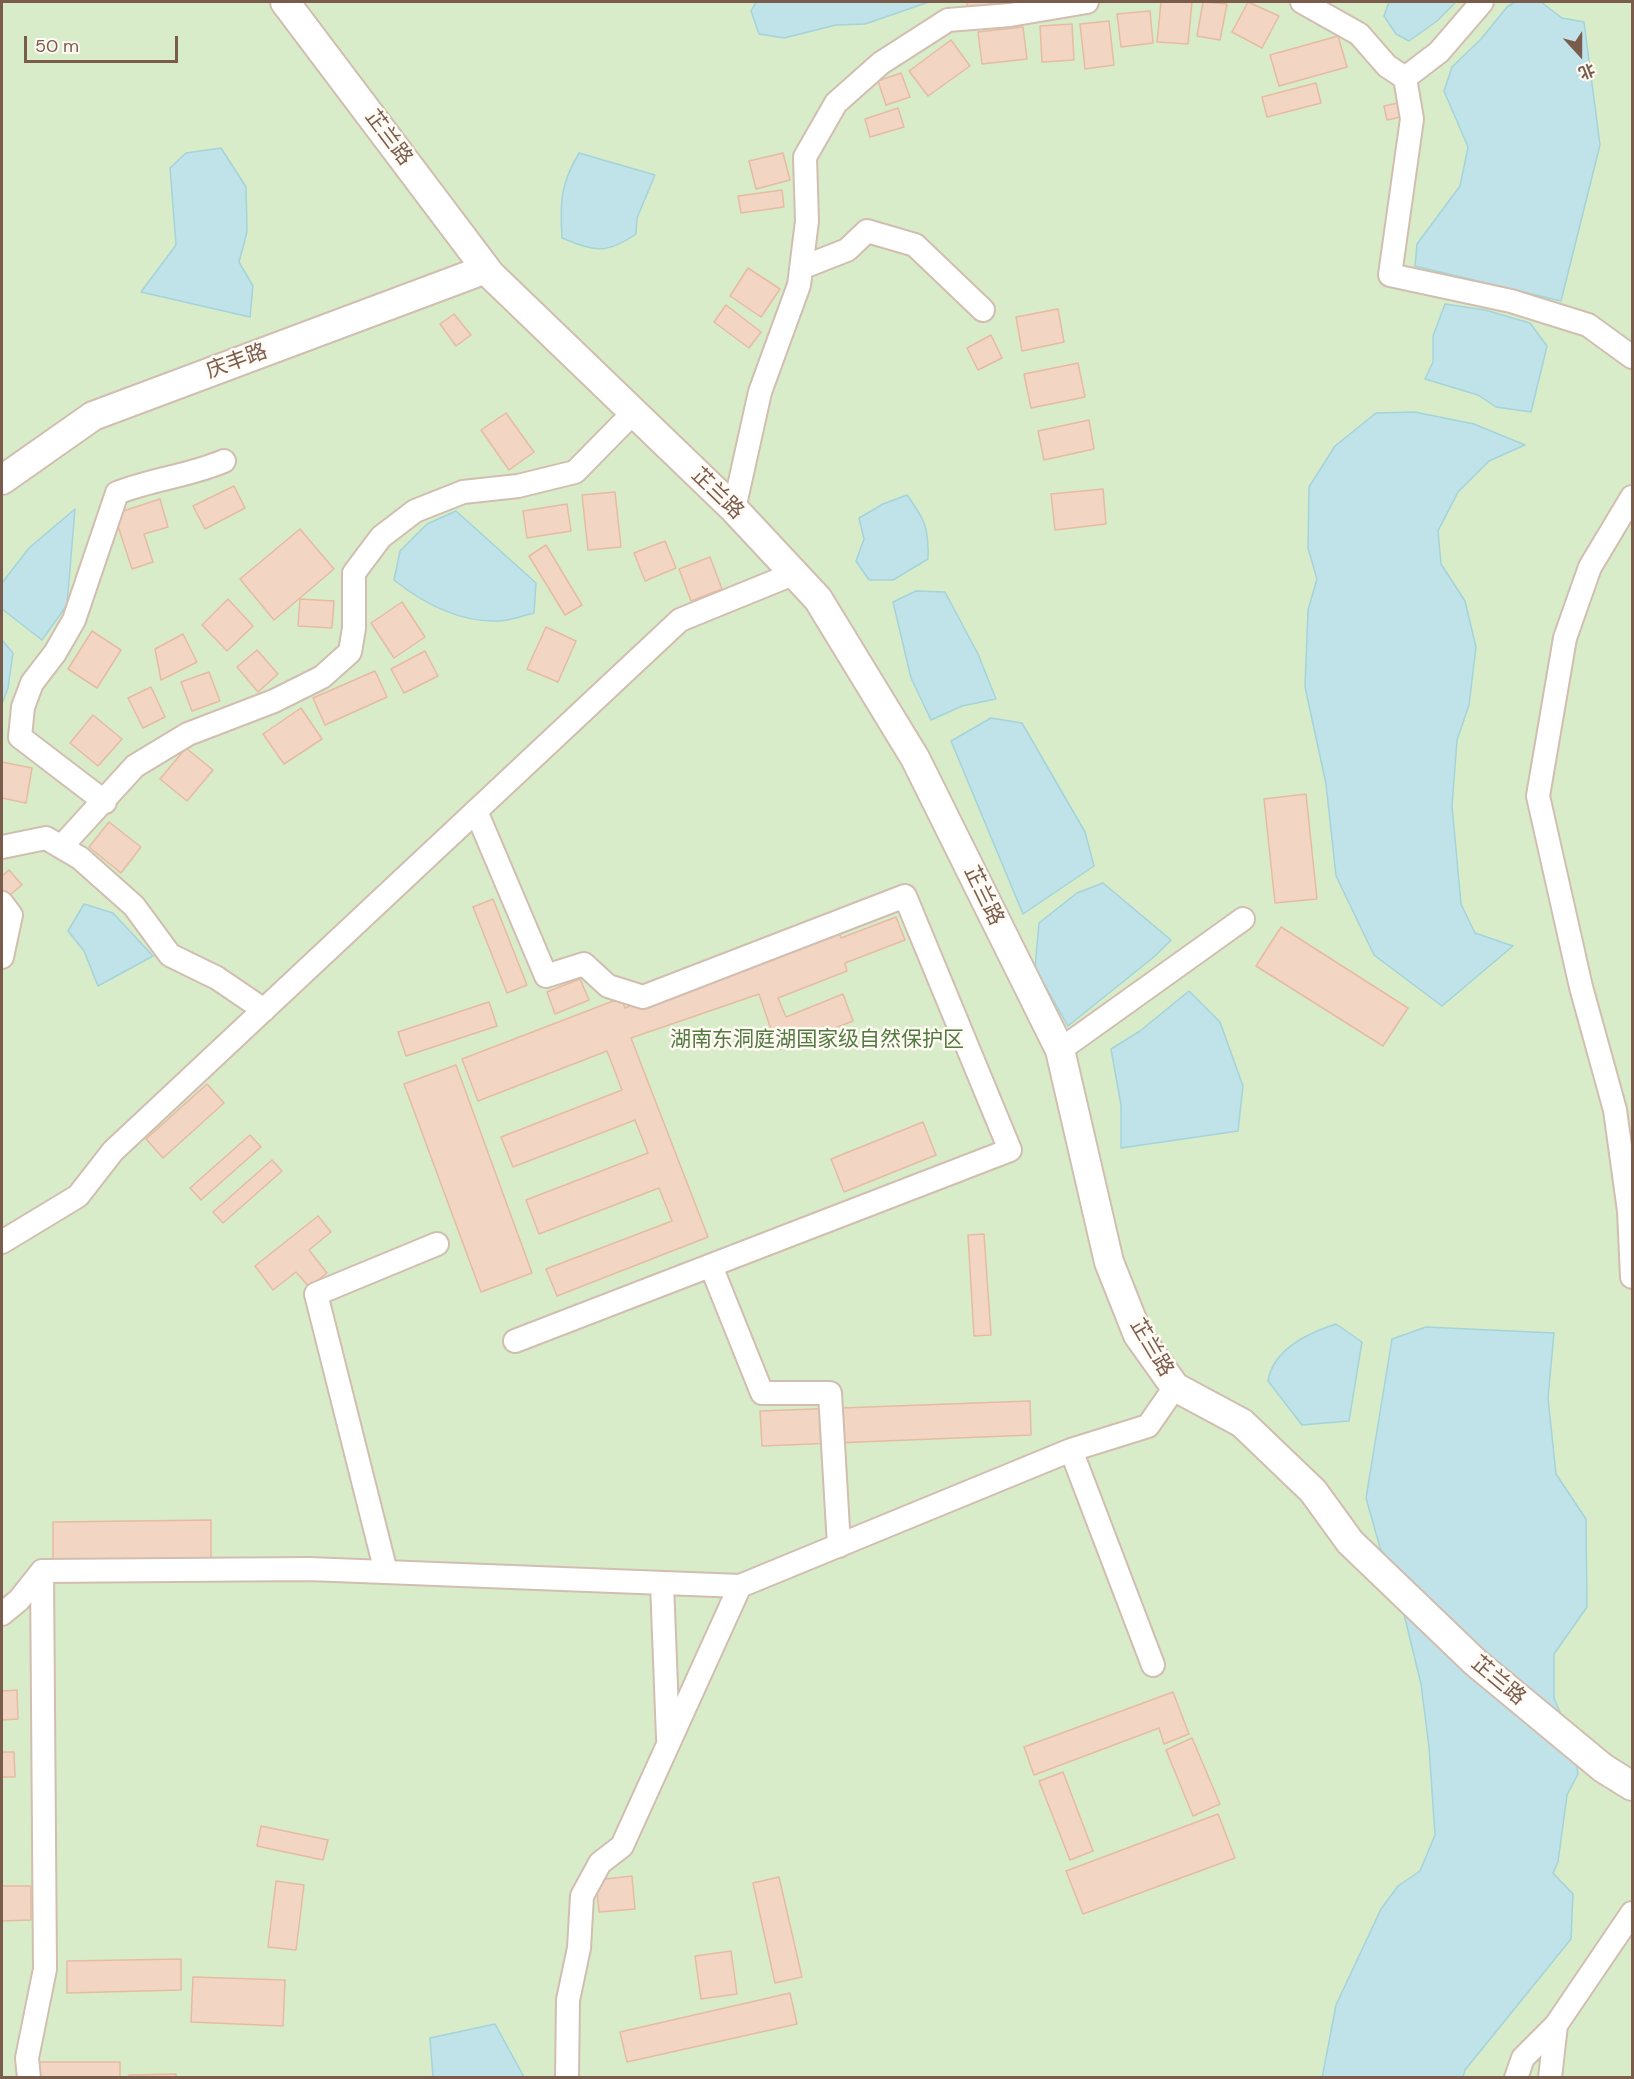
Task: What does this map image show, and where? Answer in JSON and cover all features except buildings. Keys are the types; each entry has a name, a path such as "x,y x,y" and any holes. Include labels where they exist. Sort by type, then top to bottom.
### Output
{"street":[{"name":"芷兰路","path":"285,2 486,269 734,509 818,599 915,759 1060,1050 1109,1262 1138,1335 1175,1387 1242,1423 1313,1491 1350,1542 1475,1662 1603,1768 1632,1786"},
{"path":"734,509 760,392 799,285 807,221 805,157 836,103 881,63 948,20 1010,15 1087,2"},
{"path":"1302,2 1359,34 1387,66 1405,78 1412,119 1390,275 1511,301 1588,325 1632,357"},
{"path":"1405,78 1439,52 1482,2"},
{"path":"801,268 847,250 867,231 915,245 983,310"},
{"name":"庆丰路","path":"2,480 93,416 486,269"},
{"path":"61,847 105,802 135,766 188,734 274,701 322,676 350,652 354,628 354,573 381,537 415,510 463,492 518,486 575,472 633,413"},
{"path":"105,802 20,737 23,707 32,683 55,653 74,620 117,493 137,485 195,473 224,461"},
{"path":"1632,497 1590,567 1565,638 1538,796 1578,975 1615,1110 1629,1211 1632,1277"},
{"path":"2,1242 78,1196 114,1151 680,620 793,574"},
{"path":"476,811 546,976 584,964 608,986 643,997 905,896 1010,1150 515,1341"},
{"path":"2,847 46,838 80,858 134,906 170,956 217,978 264,1010"},
{"path":"2,903 11,915 2,957"},
{"path":"1060,1050 1243,919"},
{"path":"386,1572 316,1294 437,1244"},
{"path":"711,1266 762,1393 830,1393 839,1546"},
{"path":"42,1571 309,1569 740,1587 1071,1450 1148,1426 1175,1387"},
{"path":"1071,1450 1153,1665"},
{"path":"2,1614 19,1600 42,1571"},
{"path":"29,2078 27,2058 45,1969 42,1571"},
{"path":"662,1583 668,1744"},
{"path":"567,2078 568,2000 579,1948 582,1896 600,1863 622,1846 740,1587"},
{"path":"1516,2078 1523,2058 1556,2025 1632,1913"},
{"path":"1550,2078 1556,2025"}],"green space":[{"name":"湖南东洞庭湖国家级自然保护区","path":"2,2 1632,2 1632,2077 2,2078"}],"water":[{"path":"756,2 929,2 865,24 836,25 784,38 759,34 751,11"},
{"path":"1389,2 1456,2 1437,21 1409,41 1396,34 1384,16"},
{"path":"1515,2 1541,2 1562,18 1584,22 1600,145 1561,301 1415,266 1417,244 1460,186 1468,147 1444,91 1452,67 1481,39 1507,7"},
{"path":"221,148 246,187 247,232 239,262 253,286 250,317 141,292 176,245 170,168 186,153"},
{"path":"579,153 655,175 637,218 636,234 626,241 600,249 583,246 562,238 561,214 565,184"},
{"path":"1445,304 1485,310 1530,323 1547,346 1531,412 1496,407 1478,395 1425,379 1433,362 1433,336"},
{"path":"1415,412 1474,424 1525,445 1489,461 1458,492 1438,531 1441,564 1465,601 1476,647 1469,705 1457,740 1452,806 1461,904 1475,933 1513,946 1442,1006 1374,955 1336,876 1326,784 1305,687 1308,610 1317,579 1308,548 1309,487 1335,446 1376,413"},
{"path":"907,495 925,525 928,559 893,580 869,580 856,561 864,539 859,518 883,504"},
{"path":"75,509 67,605 42,640 2,609 2,583 29,548"},
{"path":"456,511 536,583 534,613 502,621 455,615 429,603 394,580 400,551 427,524"},
{"path":"916,591 945,592 978,654 996,699 962,706 931,720 911,678 893,602"},
{"path":"2,640 13,653 8,688 2,704"},
{"path":"991,718 1022,723 1085,832 1094,866 1023,914 951,741"},
{"path":"1103,883 1171,940 1155,956 1068,1026 1035,968 1039,923 1077,893"},
{"path":"84,904 113,913 153,956 98,986 84,951 68,931"},
{"path":"1189,991 1220,1022 1243,1086 1238,1131 1121,1148 1121,1105 1111,1049 1140,1031"},
{"path":"1336,1324 1362,1342 1349,1421 1302,1425 1268,1381 1271,1370 1284,1351 1293,1344 1314,1332"},
{"path":"1426,1327 1554,1333 1548,1398 1556,1474 1586,1519 1587,1607 1554,1654 1554,1698 1573,1743 1578,1774 1567,1795 1558,1862 1553,1873 1573,1894 1571,1939 1465,2070 1463,2077 1322,2078 1336,2005 1381,1909 1398,1886 1420,1871 1435,1835 1429,1747 1421,1684 1401,1602 1383,1558 1366,1498 1392,1339"},
{"path":"495,2024 524,2077 433,2077 430,2038"}]}
